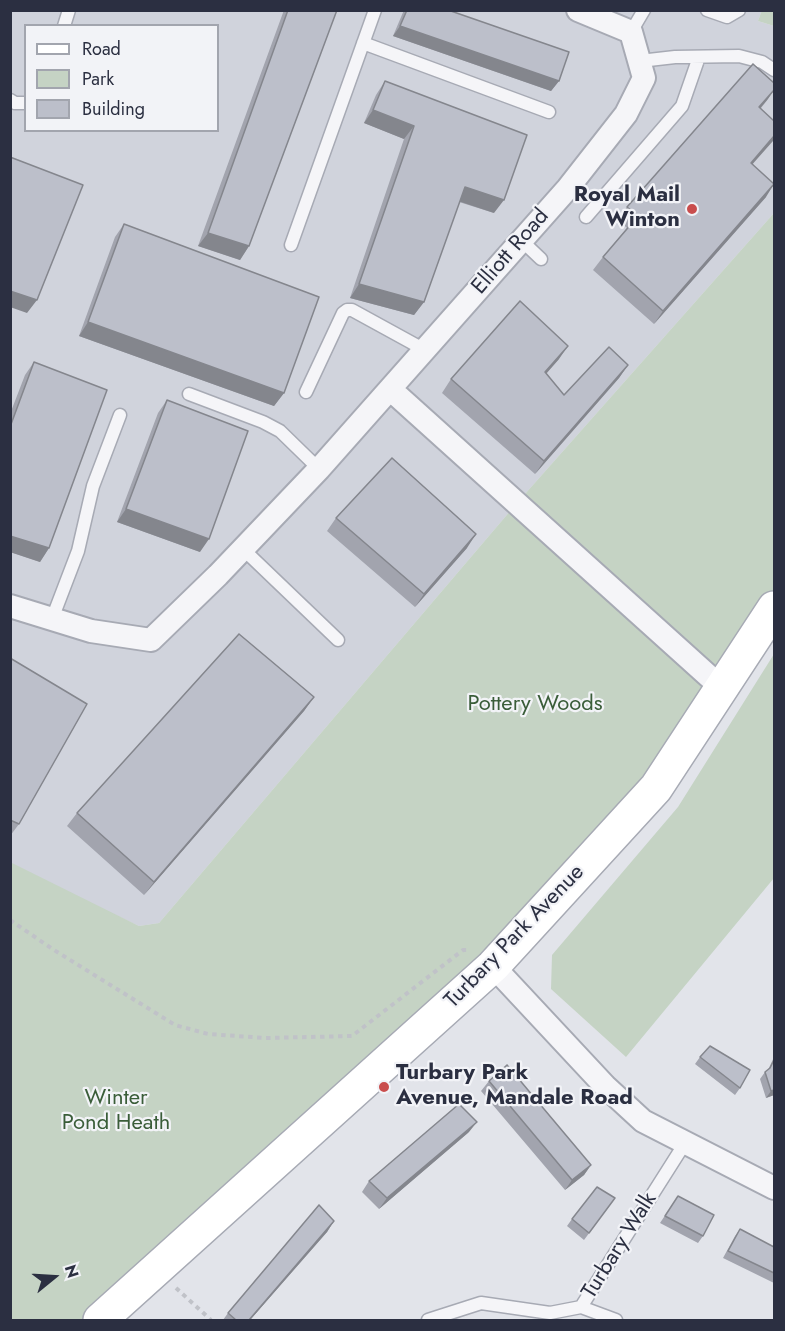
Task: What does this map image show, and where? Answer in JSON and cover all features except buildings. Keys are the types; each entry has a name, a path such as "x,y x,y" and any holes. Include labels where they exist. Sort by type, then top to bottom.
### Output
{"street":[{"path":"578,10 631,32"},
{"name":"Elliott Road","path":"10,606 91,631 151,640 243,549 319,469 568,188 626,114 644,78 631,32"},
{"path":"390,389 723,689"},
{"name":"Turbary Park Avenue","path":"100,1320 500,959 656,788 774,608"},
{"path":"500,959 605,1086 643,1121 774,1188"}],"lane":[{"path":"291,245 375,10"},
{"path":"631,32 644,10"},
{"path":"707,10 727,17 739,10"},
{"path":"363,43 549,112"},
{"path":"640,61 739,56 762,62 774,70"},
{"path":"586,217 682,106 699,57"},
{"path":"521,240 541,259"},
{"path":"306,392 343,313 347,310 352,310 424,350"},
{"path":"189,394 263,422 280,431 319,469"},
{"path":"52,619 78,551 93,486 120,415"},
{"path":"243,549 338,640"},
{"name":"Turbary Walk","path":"428,1320 481,1303 550,1313 581,1307 685,1143"},
{"path":"581,1307 616,1320"}],"path":[{"path":"10,920 175,1025 208,1034 266,1038 352,1036 463,950 500,959"},
{"path":"155,1269 212,1320"}],"shaded area":[{"path":"762,10 758,21 774,26 774,213 517,503 159,923 139,926 11,867 10,11"}],"green space":[{"path":"762,10 774,11 774,26 758,21"},
{"name":"Pottery Woods","path":"774,213 774,608 656,788 100,1320 11,1320 10,862 139,926 159,923 517,503"},
{"path":"774,654 774,878 626,1057 551,989 552,955 678,807"}],"place":[{"name":"Royal Mail Winton","path":"692,209"},
{"name":"Turbary Park Avenue, Mandale Road","path":"384,1087"}],"park label":[{"name":"Winter Pond Heath","path":"116,1112"}]}
